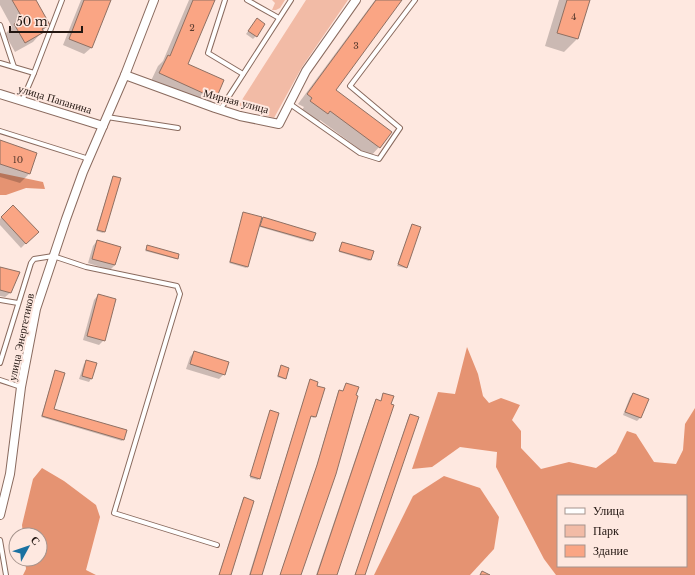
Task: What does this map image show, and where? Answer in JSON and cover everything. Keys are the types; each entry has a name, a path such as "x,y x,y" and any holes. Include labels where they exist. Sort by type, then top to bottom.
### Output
{"street":[{"path":"103,126 106,116 125,75 154,0"},
{"name":"Мирная улица","path":"125,75 220,110 240,116 279,124 306,71 356,0"},
{"name":"улица Папанина","path":"0,94 103,126"},
{"name":"улица Энергетиков","path":"0,515 10,474 21,387 36,309 53,256 88,159 103,126"}],"lane":[{"path":"22,101 62,0"},
{"path":"225,0 208,53 243,74"},
{"path":"247,0 279,18"},
{"path":"220,110 291,0"},
{"path":"290,104 360,153 379,159 400,128 350,86 415,0"},
{"path":"0,25 14,67"},
{"path":"0,63 34,73"},
{"path":"106,116 178,128"},
{"path":"0,131 88,159"},
{"path":"0,363 1,354 32,261 53,256 86,267 177,286 180,294 114,513 217,545"},
{"path":"0,300 18,303"},
{"path":"0,380 21,387"},
{"path":"0,540 6,575"}],"green space":[{"path":"272,0 285,0 280,8 272,10 275,3"},
{"path":"306,0 348,0 302,67 274,118 238,106"}],"shaded area":[{"path":"0,173 43,182 45,189 26,188 6,195 0,195"},
{"path":"467,347 478,374 483,396 489,403 501,398 520,405 512,420 521,431 521,448 541,469 569,462 596,468 616,453 627,431 636,434 654,462 676,464 683,450 685,424 695,408 695,575 556,575 544,559 496,467 497,452 460,447 432,467 412,469 438,392 455,394"},
{"path":"42,468 64,481 96,505 100,517 86,570 96,575 23,575 26,567 48,567 48,527 22,527 33,479"},
{"path":"444,476 480,488 499,517 494,549 470,575 374,575 413,496"}],"building":[{"path":"12,0 36,0 50,25 42,29 44,32 25,43 14,24 23,19"},
{"path":"84,0 111,0 92,48 69,39"},
{"path":"193,0 215,0 188,64 224,80 216,99 159,73 168,55 170,56"},
{"path":"376,0 402,0 336,90 392,132 380,148 330,111 328,114 310,101 312,98 307,94"},
{"path":"567,0 590,0 578,39 557,33"},
{"path":"257,18 265,24 257,37 248,31"},
{"path":"0,140 37,153 30,174 0,164"},
{"path":"113,176 121,178 105,232 97,230"},
{"path":"13,205 39,232 26,244 1,217"},
{"path":"243,212 262,217 248,267 230,262"},
{"path":"263,217 316,233 313,241 260,226"},
{"path":"412,224 421,227 407,268 398,264"},
{"path":"97,240 121,247 115,265 92,259"},
{"path":"342,242 374,251 371,260 339,251"},
{"path":"147,245 179,254 178,259 146,250"},
{"path":"0,267 20,272 11,293 0,290"},
{"path":"98,294 116,299 105,341 87,336"},
{"path":"194,351 229,362 225,375 190,364"},
{"path":"86,360 97,363 92,379 82,376"},
{"path":"281,365 289,368 286,379 278,376"},
{"path":"55,370 65,373 54,409 127,430 124,440 42,416"},
{"path":"310,379 318,382 317,386 325,388 316,417 311,416 262,575 250,575"},
{"path":"346,383 359,387 356,395 358,396 336,474 301,575 280,575 317,465 339,390 343,391"},
{"path":"383,393 394,396 391,404 394,405 337,575 317,575 376,399 381,401"},
{"path":"633,393 649,399 641,418 625,412"},
{"path":"270,410 279,413 260,479 250,476"},
{"path":"410,414 419,417 365,575 355,575"},
{"path":"244,497 254,501 231,575 219,575"},
{"path":"482,571 490,575 480,575"}]}
